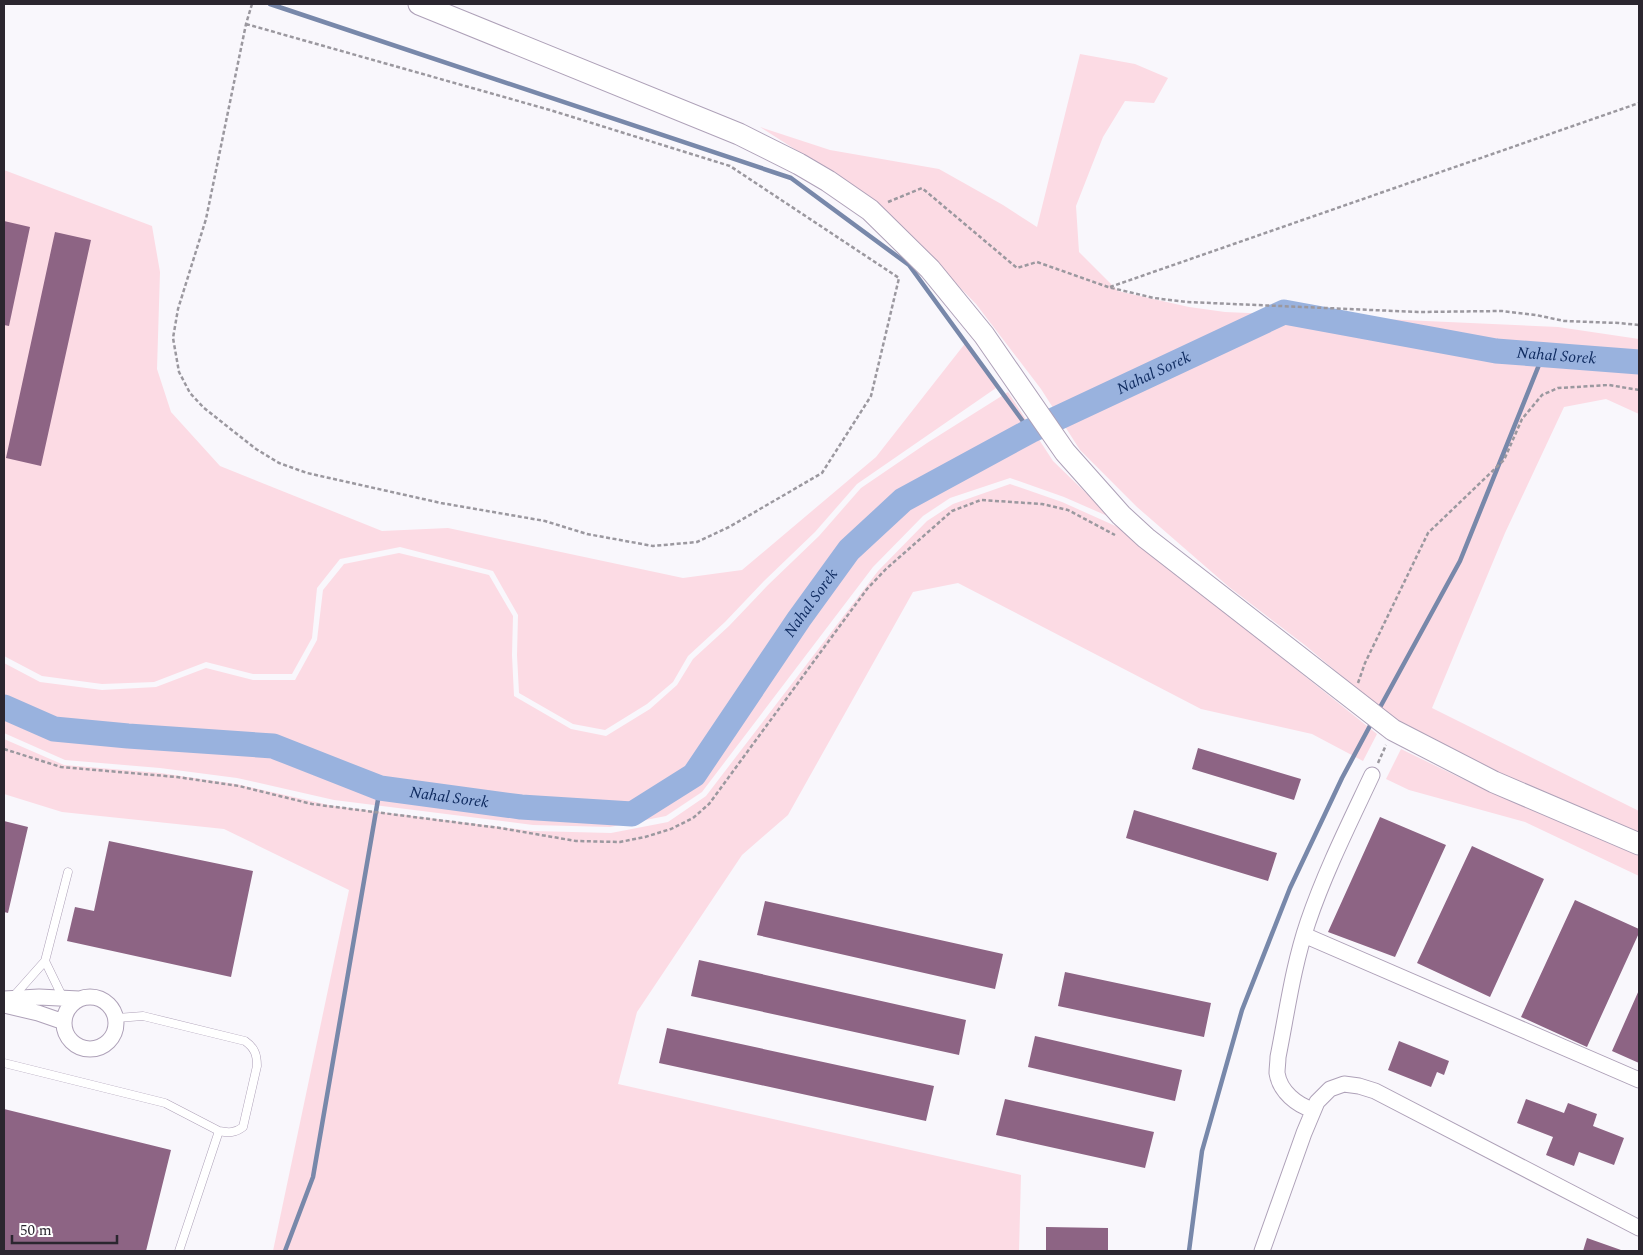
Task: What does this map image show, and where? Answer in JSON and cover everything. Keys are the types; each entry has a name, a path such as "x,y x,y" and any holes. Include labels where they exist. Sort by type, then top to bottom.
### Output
{"main road":[{"path":"419,4 738,134 799,164 828,181 870,210 930,269 984,335 1065,452 1121,514 1146,538 1393,730 1494,782 1639,844"}],"street":[{"path":"1313,1110 1301,1106 1289,1096 1281,1085 1277,1074 1280,1048 1298,955 1304,935 1318,894 1372,775"},
{"path":"1304,935 1639,1080"},
{"path":"6,1001 39,997 79,999 87,997 102,999 109,1004 116,1018 117,1026 115,1034 103,1047 86,1049 71,1041 66,1034 64,1022 68,1010 79,999"},
{"path":"6,1001 64,1022"},
{"path":"1262,1251 1313,1110 1317,1102 1330,1088 1344,1084 1375,1090 1639,1228"}],"lane":[{"path":"6,1001 45,961 68,872"},
{"path":"45,961 63,998"},
{"path":"4,1063 165,1103 219,1131 228,1133 243,1127 257,1066 257,1057 253,1047 246,1041 143,1016 116,1018"},
{"path":"179,1251 219,1131"}],"path":[{"path":"246,24 550,110 730,166 899,278 871,396 822,473 729,527 697,542 653,546 587,534 545,521 441,503 307,473 279,463 256,449 204,408 190,393 179,372 173,338 178,309 206,219 246,24 252,4"},
{"path":"1108,287 1639,103"},
{"path":"870,210 922,188 1017,268 1037,262 1108,287 1154,298 1187,302 1418,312 1502,311 1536,314 1564,321 1639,325"},
{"path":"1352,699 1365,663 1428,533 1504,460 1522,419 1542,395 1558,388 1608,385 1639,390"},
{"path":"4,749 61,767 177,777 239,786 312,804 500,828 576,841 620,842 671,829 693,818 709,804 868,589 886,569 952,510 980,500 1042,504 1068,510 1121,538 1146,538"},
{"path":"1372,775 1393,730"}],"shaded area":[{"path":"1080,54 1135,64 1168,78 1154,103 1125,101 1103,137 1076,206 1079,252 1118,291 1189,307 1225,312 1558,327 1639,339 1639,414 1606,399 1564,407 1505,533 1432,708 1639,811 1639,839 1579,814 1396,722 1306,646 1229,587 1137,507 1080,450 1041,389 976,304 906,232 854,187 760,127 830,150 939,169 1003,205 1037,227"},
{"path":"4,170 152,226 160,272 157,369 171,412 220,466 382,531 448,528 683,578 742,570 876,457 967,341 996,388 857,484 815,532 725,622 688,656 673,682 647,704 605,730 573,724 519,693 517,655 518,615 493,571 400,547 340,559 317,588 312,638 292,674 253,674 206,662 154,682 102,684 42,676 4,656"},
{"path":"1008,392 1053,461 1112,518 1064,497 1010,478 950,498 923,516 873,567 702,792 666,816 610,827 533,825 334,800 237,778 160,768 65,760 4,733 4,663 40,682 102,690 156,687 206,668 253,680 295,680 317,640 323,590 344,564 399,553 489,575 513,616 514,696 571,729 606,736 650,709 677,685 693,659 729,626 819,536 861,488 927,443"},
{"path":"1010,484 1062,502 1120,528 1377,734 1363,761 1312,734 1201,709 958,583 913,592 788,815 742,855 637,1012 618,1084 1021,1175 1019,1251 273,1251 349,890 224,829 62,812 4,794 4,739 64,765 160,773 236,784 333,806 533,831 611,833 668,822 706,796 878,571 927,521 953,504"},
{"path":"1401,749 1471,783 1639,856 1639,876 1525,822 1409,790 1386,779"}],"building":[{"path":"4,221 30,227 9,326 4,325"},
{"path":"55,232 91,240 41,466 6,458"},
{"path":"1198,748 1301,779 1294,800 1192,769"},
{"path":"1134,810 1277,853 1268,881 1126,838"},
{"path":"1380,817 1446,845 1395,957 1328,932"},
{"path":"4,821 28,827 8,913 4,912"},
{"path":"109,841 253,871 231,977 67,941 75,907 94,911"},
{"path":"1472,846 1544,879 1490,997 1417,963"},
{"path":"1575,900 1639,929 1639,933 1587,1047 1521,1017"},
{"path":"765,901 1003,954 995,989 757,935"},
{"path":"699,960 966,1020 959,1055 691,996"},
{"path":"1065,972 1211,1003 1204,1037 1058,1006"},
{"path":"1639,990 1639,1063 1612,1051"},
{"path":"667,1028 934,1086 926,1121 659,1063"},
{"path":"1035,1036 1182,1070 1175,1101 1028,1067"},
{"path":"1399,1041 1449,1061 1444,1075 1437,1072 1431,1087 1388,1070"},
{"path":"1005,1099 1154,1132 1145,1168 996,1135"},
{"path":"1526,1099 1564,1113 1568,1103 1597,1114 1593,1126 1624,1138 1614,1165 1579,1152 1574,1166 1546,1155 1553,1137 1517,1123"},
{"path":"4,1109 171,1150 146,1251 4,1251"},
{"path":"1046,1227 1108,1228 1108,1251 1046,1250"},
{"path":"1587,1238 1621,1250 1621,1251 1583,1251"}],"waterway":[{"path":"270,4 791,178 909,265 1030,431"},
{"name":"Nahal Sorek","path":"4,707 54,729 273,746 380,788 521,807 632,814 694,775 799,619 849,550 903,500 1030,431 1284,312 1496,351 1639,362"},
{"path":"1378,711 1460,561 1543,355"},
{"path":"1189,1251 1202,1151 1242,1010 1290,888 1342,778 1372,722"},
{"path":"285,1251 313,1177 380,788"}]}
